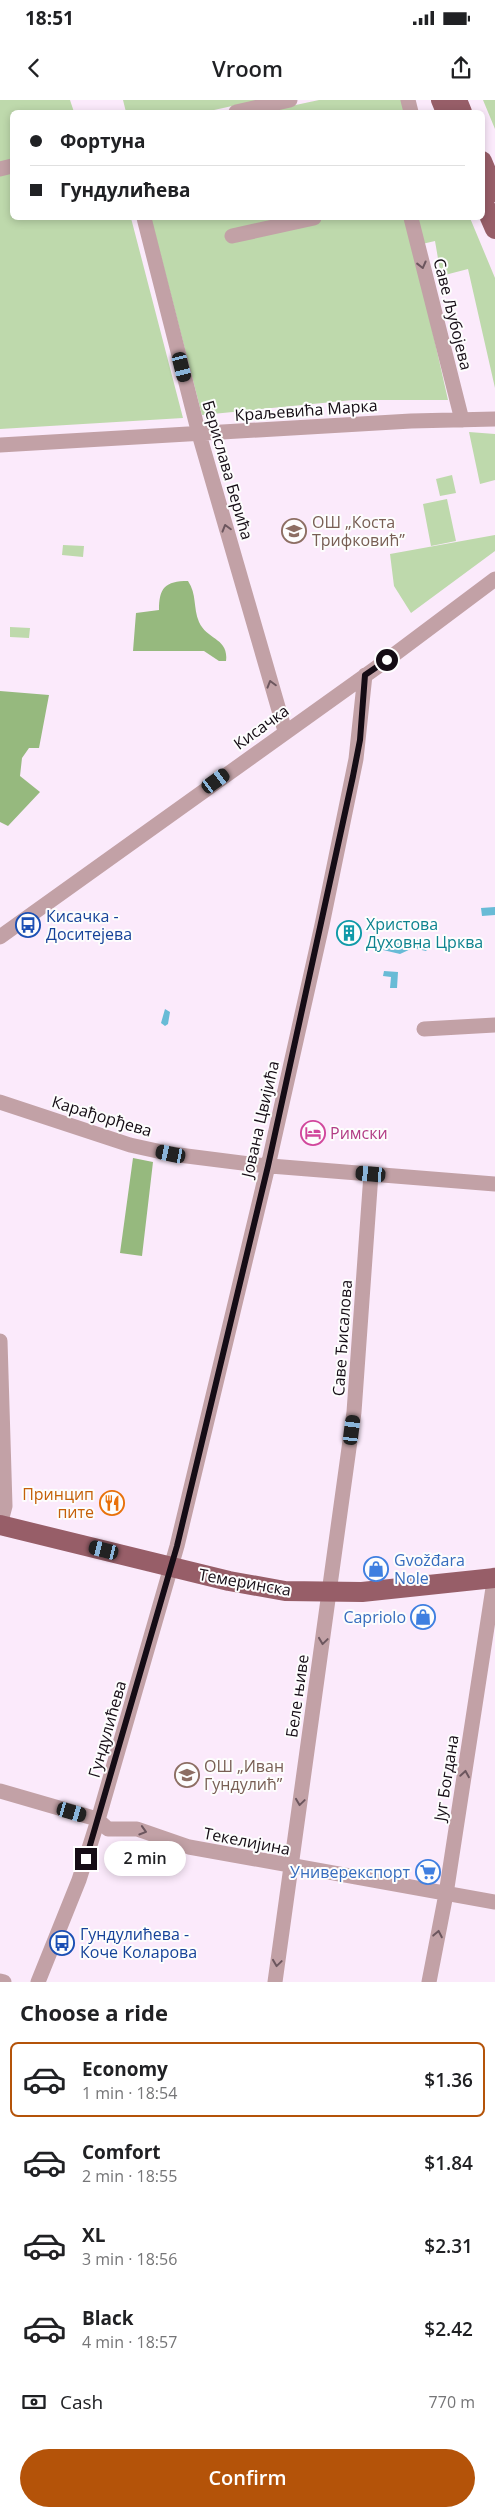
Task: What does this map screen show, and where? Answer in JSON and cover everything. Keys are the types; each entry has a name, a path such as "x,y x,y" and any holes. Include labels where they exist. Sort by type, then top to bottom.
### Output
{"main road":[{"path":"485,168 495,192"},
{"path":"485,206 495,229"},
{"name":"Темеринска","path":"0,1525 253,1586 285,1591 330,1593 385,1591 495,1577"}],"street":[{"path":"245,110 290,100"},
{"name":"Берислава Берића","path":"145,220 199,434 285,731"},
{"path":"232,236 305,220"},
{"name":"Саве Љубојева","path":"411,220 462,420"},
{"name":"Краљевића Марка","path":"0,445 411,421 495,419"},
{"name":"Кисачка","path":"0,937 495,580"},
{"name":"Јована Цвијића","path":"172,1567 268,1166 353,776 360,740 365,675"},
{"path":"424,1029 495,1025"},
{"name":"Карађорђева","path":"0,1102 130,1145 171,1154 268,1166 495,1184"},
{"name":"Саве Ђисалова","path":"330,1593 354,1412 371,1174"},
{"path":"0,1341 5,1506 0,1525"},
{"name":"Гундулићева","path":"38,1982 79,1880 172,1567"},
{"name":"Југ Богдана","path":"429,1982 446,1894 495,1577"},
{"name":"Беле њиве","path":"275,1982 330,1593"},
{"name":"Текелијина","path":"0,1792 98,1820 108,1829 137,1829 189,1848 495,1902"},
{"path":"0,1981 4,1982"}],"green space":[{"path":"0,100 70,100 73,110 10,110 10,220 132,220 183,418 0,429"},
{"path":"123,100 260,100 214,110 126,110"},
{"path":"319,100 404,100 406,110 272,110"},
{"path":"483,100 495,100 495,129"},
{"path":"152,220 407,220 448,400 353,400 202,415"},
{"path":"417,220 471,220 495,278 495,388 468,269 441,276 435,241 422,244"},
{"path":"469,432 495,434 495,480 480,484"},
{"path":"452,475 456,493 440,496 436,479"},
{"path":"447,499 456,541 431,546 423,504"},
{"path":"495,535 495,551 411,613 394,586 390,554"},
{"path":"63,545 84,546 83,557 62,555"},
{"path":"188,581 193,591 199,622 207,632 221,643 226,653 226,661 219,661 204,651 133,651 136,613 159,610 160,596 165,587 174,582"},
{"path":"10,627 30,628 29,638 10,637"},
{"path":"0,691 49,695 39,748 29,748 22,758 20,776 40,792 8,826 0,822"},
{"path":"133,1158 153,1162 142,1256 120,1253"}],"water":[{"path":"495,907 495,915 482,916 481,908"},
{"path":"424,940 430,946 426,951 413,948 400,954 383,950 383,947"},
{"path":"384,971 398,972 397,988 390,988 391,977 383,976"},
{"path":"165,1009 170,1012 168,1024 165,1026 161,1023"}],"place":[{"name":"ОШ „Коста Трифковић”","path":"294,531"},
{"name":"Кисачка - Доситејева","path":"28,925"},
{"name":"Христова Духовна Црква","path":"349,933"},
{"name":"Римски","path":"313,1133"},
{"name":"Принцип пите","path":"112,1503"},
{"name":"Gvožđara Nole","path":"376,1569"},
{"name":"Capriolo","path":"423,1617"},
{"name":"ОШ „Иван Гундулић”","path":"187,1775"},
{"name":"Универекспорт","path":"428,1872"},
{"name":"Гундулићева - Коче Коларова","path":"62,1943"}],"route":[{"path":"86,1859 175,1557 268,1166 353,776 364,707 365,675 387,660"}]}
